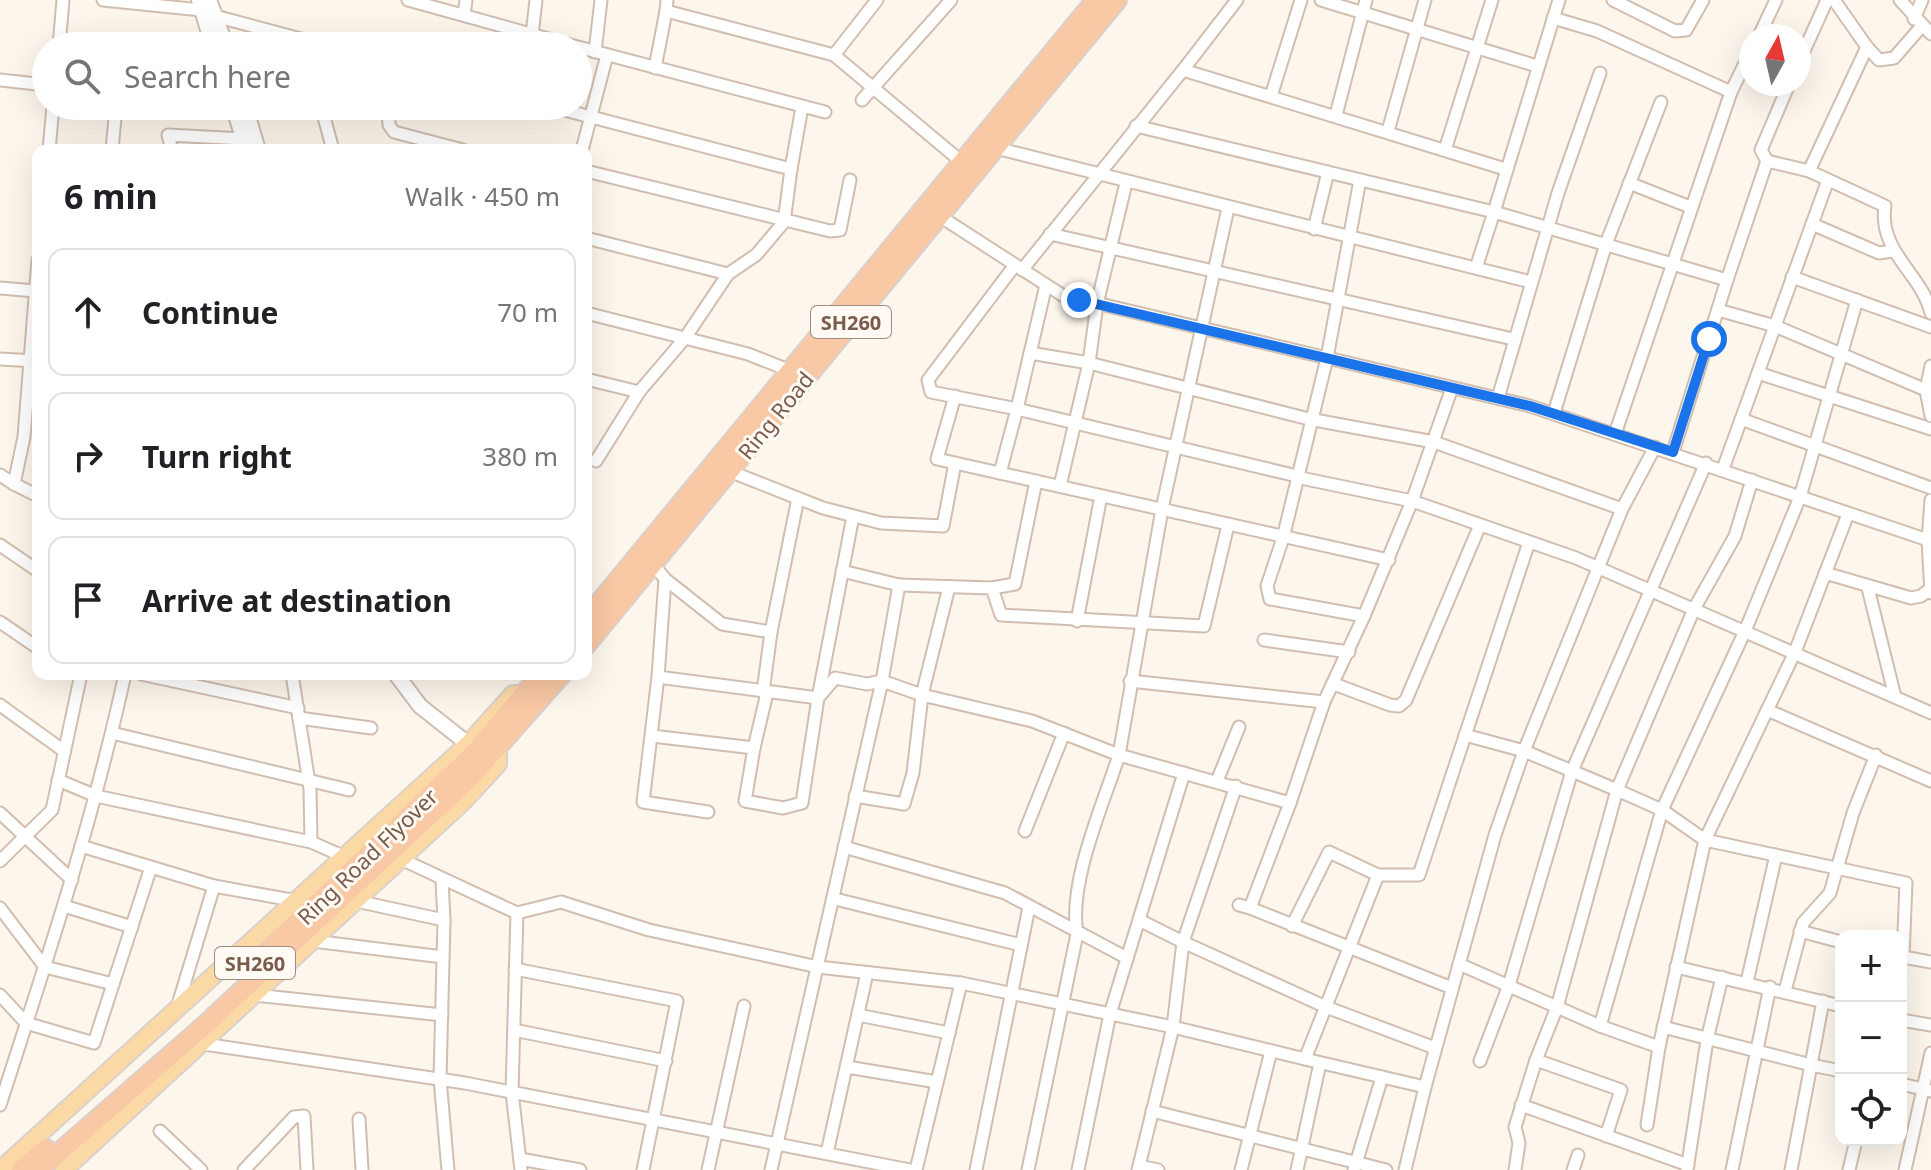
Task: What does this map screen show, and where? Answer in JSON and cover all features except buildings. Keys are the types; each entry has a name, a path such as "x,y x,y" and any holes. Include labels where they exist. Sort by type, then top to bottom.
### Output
{"highway":[{"name":"Ring Road","path":"592,613 729,471 938,215 986,145 1096,0"},
{"name":"Ring Road","path":"592,636 647,557 791,371 963,163 986,145 1117,0"},
{"name":"SH260","path":"525,694 536,680"},
{"name":"SH260","path":"498,750 557,680"},
{"name":"Ring Road Flyover","path":"21,1170 196,1019 473,754 525,694"},
{"name":"Ring Road Flyover","path":"39,1170 215,1017 498,750"}],"main road":[{"path":"0,1170 468,744 513,694 525,694"},
{"path":"64,1170 464,801 498,764 498,750"}],"street":[{"path":"60,32 63,0"},
{"path":"103,0 206,6 275,32"},
{"path":"408,0 522,32"},
{"path":"464,15 466,0"},
{"path":"532,32 536,0"},
{"path":"592,111 601,53 601,0"},
{"path":"834,55 877,0"},
{"path":"862,100 951,0"},
{"path":"1237,0 1050,234 1019,267 928,380 931,392 1075,422 1296,477 1412,501 1599,568 1931,713"},
{"path":"1271,96 1301,0"},
{"path":"1321,0 1537,66"},
{"path":"1336,115 1366,0"},
{"path":"1388,131 1425,0"},
{"path":"1445,150 1492,0"},
{"path":"1476,268 1559,0"},
{"path":"1613,0 1675,31 1686,30 1703,0"},
{"path":"1765,24 1776,0"},
{"path":"1811,35 1827,0"},
{"path":"1834,0 1879,60 1894,58 1922,27 1922,0"},
{"path":"1900,0 1922,27"},
{"path":"655,68 667,5 834,55 963,163"},
{"path":"206,6 211,32"},
{"path":"206,6 219,32"},
{"path":"1553,18 1597,31 1731,92"},
{"path":"1809,171 1867,47"},
{"path":"592,50 825,112"},
{"path":"1183,70 1505,169"},
{"path":"1498,398 1548,226 1600,73"},
{"path":"1615,434 1670,263 1739,76"},
{"path":"0,80 32,83"},
{"path":"1673,452 1767,161 1761,150 1765,137 1784,96"},
{"path":"1554,413 1606,244 1661,102"},
{"path":"596,461 639,392 685,338 728,274 756,255 784,222 802,107"},
{"path":"592,117 791,169"},
{"path":"50,144 52,120"},
{"path":"113,144 115,120"},
{"path":"170,144 168,135 245,144 237,120"},
{"path":"249,120 256,144"},
{"path":"325,120 331,144"},
{"path":"389,120 394,132 440,144"},
{"path":"584,144 590,120"},
{"path":"1136,126 1548,226 1727,280"},
{"path":"986,145 1095,176 1531,282"},
{"path":"1767,161 1809,171 1885,206 1884,229 1893,251 1931,309"},
{"path":"1314,229 1328,172"},
{"path":"592,173 784,222 840,230 850,180"},
{"path":"1360,180 1327,358 1309,419 1283,538 1267,586 1270,599 1364,616"},
{"path":"1723,469 1828,180"},
{"path":"1060,486 1089,363 1097,304 1126,183"},
{"path":"1629,183 1690,207"},
{"path":"1028,1170 1077,934 1075,922 1080,878 1119,755 1139,625 1162,509 1228,208"},
{"path":"938,215 1062,295 1554,413 1928,540"},
{"path":"1812,224 1879,253 1893,251"},
{"path":"1050,234 1513,339"},
{"path":"592,240 728,274"},
{"path":"1792,277 1931,327"},
{"path":"1000,473 1046,285"},
{"path":"0,288 32,291"},
{"path":"1600,1026 1662,810 1745,631 1800,497 1857,300"},
{"path":"1718,310 1775,326 1926,390"},
{"path":"592,315 748,354 791,371"},
{"path":"1030,353 1089,363 1309,419 1434,442 1622,509"},
{"path":"0,359 32,361"},
{"path":"1931,366 1926,390 1931,416"},
{"path":"1758,373 1931,429"},
{"path":"592,380 639,392"},
{"path":"14,484 32,382"},
{"path":"1452,388 1389,560 1324,702 1290,803 1245,906 1452,988"},
{"path":"955,396 937,459 1389,560"},
{"path":"1741,419 1931,488"},
{"path":"24,437 32,437"},
{"path":"1405,1170 1435,1048 1495,835 1524,751 1622,509 1655,447"},
{"path":"729,471 853,516 881,523 943,526 955,463"},
{"path":"1480,1061 1509,985 1572,771 1706,463"},
{"path":"0,475 32,493"},
{"path":"1515,1170 1519,1143 1515,1127 1557,1007 1617,790 1694,609 1735,536 1752,480"},
{"path":"842,571 899,585 992,588 1015,584 1036,481"},
{"path":"1077,621 1101,496"},
{"path":"798,498 771,632 765,692 745,801 783,808 802,803 818,698 853,516"},
{"path":"1825,573 1868,588 1911,598 1930,591 1928,540 1931,500"},
{"path":"1647,1125 1663,1027 1705,840 1795,652 1848,514"},
{"path":"992,588 1001,615 1139,625 1204,626 1228,525"},
{"path":"1334,684 1390,705 1399,706 1406,700 1480,525"},
{"path":"1292,926 1329,852 1378,875 1419,875 1529,542"},
{"path":"0,545 32,567"},
{"path":"647,557 665,579 722,624 771,632"},
{"path":"665,579 658,677 643,802 708,812"},
{"path":"771,1170 835,899 882,681 899,585"},
{"path":"855,796 904,804 913,773 922,695 949,587"},
{"path":"1868,588 1895,697"},
{"path":"0,622 32,644"},
{"path":"1264,640 1349,652"},
{"path":"658,677 818,698"},
{"path":"818,698 835,678 867,684 882,681 922,695 1032,721 1119,755 1290,803"},
{"path":"0,861 52,810 78,680"},
{"path":"0,1105 72,880 124,680"},
{"path":"165,680 371,728"},
{"path":"293,680 308,780 311,842"},
{"path":"401,680 432,716 468,744"},
{"path":"411,680 432,716"},
{"path":"1130,681 1324,702"},
{"path":"0,705 64,751"},
{"path":"1767,710 1931,781"},
{"path":"1217,781 1239,727"},
{"path":"112,733 349,790"},
{"path":"1025,831 1064,733"},
{"path":"1465,735 1524,751 1617,790 1662,810 1705,840 1906,883 1903,930"},
{"path":"652,736 754,748"},
{"path":"1785,991 1800,931 1807,916 1830,893 1876,755"},
{"path":"1078,1170 1110,1014 1184,773"},
{"path":"58,780 96,796 311,842 345,857"},
{"path":"1158,1170 1139,1168 1173,1027 1183,942 1236,786"},
{"path":"0,813 72,880"},
{"path":"81,846 214,886 297,901"},
{"path":"844,847 1005,893 1127,958"},
{"path":"1747,982 1776,855"},
{"path":"401,859 517,913 561,902 649,930 818,967 961,983 1173,1027 1425,1087"},
{"path":"0,995 26,1023 94,1043 151,867"},
{"path":"1305,1059 1378,875"},
{"path":"442,880 444,920 440,1079 448,1170"},
{"path":"176,1012 214,886"},
{"path":"835,899 1021,945"},
{"path":"356,901 444,920"},
{"path":"64,906 132,927"},
{"path":"976,1170 1029,907"},
{"path":"0,908 45,967 113,984"},
{"path":"517,913 512,1092 521,1164 580,1170"},
{"path":"1139,920 1326,1007 1435,1048"},
{"path":"1800,931 1835,940"},
{"path":"313,941 443,957"},
{"path":"1907,958 1931,962"},
{"path":"1459,964 1600,1026 1659,1047"},
{"path":"1676,967 1835,1004"},
{"path":"515,969 677,1001 643,1170"},
{"path":"827,1153 867,973"},
{"path":"1521,1105 1688,1167 1707,1040 1722,977"},
{"path":"204,1044 440,1079 913,1170 961,983"},
{"path":"1732,1170 1770,987"},
{"path":"255,995 442,1015"},
{"path":"1791,1170 1823,1001"},
{"path":"708,1170 744,1006"},
{"path":"858,1015 949,1033"},
{"path":"1907,1021 1931,1025"},
{"path":"1663,1027 1835,1070"},
{"path":"514,1030 666,1061"},
{"path":"1241,1170 1271,1051"},
{"path":"1905,1170 1927,1090 1931,1053"},
{"path":"1536,1060 1621,1090 1606,1136"},
{"path":"1297,1170 1320,1063"},
{"path":"847,1067 937,1082"},
{"path":"1355,1166 1382,1077"},
{"path":"1907,1085 1927,1090"},
{"path":"1152,1111 1302,1149 1355,1166 1386,1170"},
{"path":"244,1170 294,1117 304,1116 307,1170"},
{"path":"359,1119 362,1170"},
{"path":"160,1131 201,1170"},
{"path":"1849,1170 1855,1146"},
{"path":"1573,1170 1578,1155"}],"route":[{"path":"1079,300 1530,406 1673,452 1709,339"}]}
